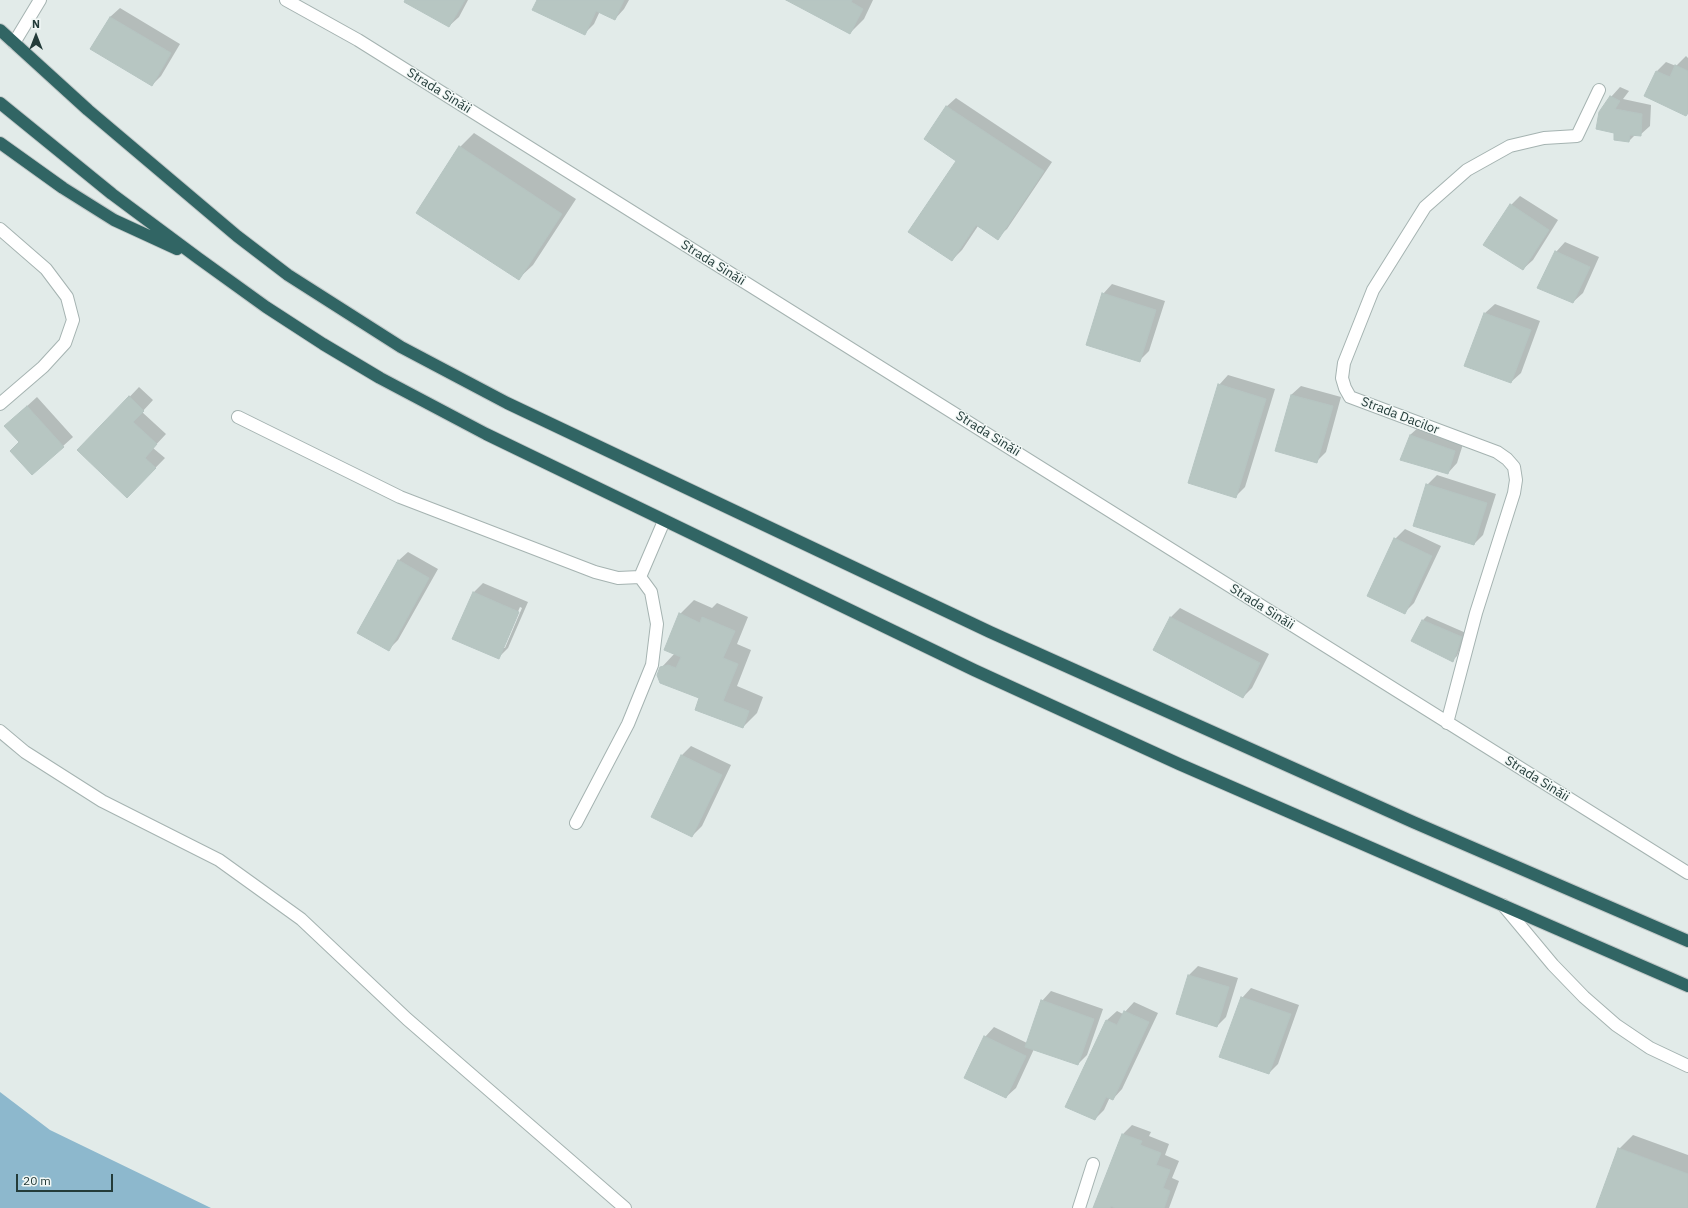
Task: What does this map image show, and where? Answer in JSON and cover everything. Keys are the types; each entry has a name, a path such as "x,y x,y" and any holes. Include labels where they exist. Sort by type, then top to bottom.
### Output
{"highway":[{"path":"0,30 88,110 237,236 288,275 401,347 514,406 990,632 1406,819 1688,941"},
{"path":"0,103 112,194 266,307 323,344 380,378 486,434 974,670 1172,761 1688,986"},
{"path":"0,143 63,188 114,220 198,258"}],"street":[{"path":"14,43 40,0"},
{"name":"Strada Sinăii","path":"286,0 385,57 1688,873"},
{"name":"Strada Dacilor","path":"1447,723 1476,613 1514,493 1516,480 1514,467 1507,459 1497,452 1350,397 1342,378 1344,363 1373,290 1425,207 1467,170 1510,146 1544,138 1576,136 1599,90"},
{"path":"0,229 46,269 67,297 73,320 65,343 43,367 0,404"},
{"path":"238,417 400,497 595,572 618,578 640,577"},
{"path":"640,577 664,521"},
{"path":"576,823 628,724 652,665 657,624 651,592 640,577"},
{"path":"0,731 25,752 102,801 219,860 301,918 407,1019 625,1208"},
{"path":"1503,905 1553,964 1584,997 1616,1025 1645,1044 1688,1066"},
{"path":"1079,1208 1093,1164"}],"water":[{"path":"0,1092 50,1130 211,1208 0,1208"}],"building":[{"path":"405,0 465,0 449,27 404,2"},
{"path":"537,0 624,0 615,20 596,11 585,35 532,10"},
{"path":"786,0 852,0 851,2 863,9 850,34"},
{"path":"110,17 171,53 152,86 90,49"},
{"path":"1675,65 1688,71 1688,113 1686,116 1644,96 1656,71 1670,77"},
{"path":"1610,96 1620,101 1615,109 1642,114 1641,136 1630,135 1629,142 1614,140 1614,133 1596,129 1599,112"},
{"path":"946,106 1044,171 998,240 976,225 952,261 908,232 956,161 924,139"},
{"path":"459,146 562,214 519,280 416,213"},
{"path":"1510,204 1549,230 1523,270 1483,245"},
{"path":"1555,251 1590,267 1573,303 1537,288"},
{"path":"1102,293 1156,310 1140,362 1086,345"},
{"path":"1484,313 1531,330 1511,383 1464,366"},
{"path":"1218,384 1266,399 1236,498 1188,483"},
{"path":"1291,395 1333,406 1317,463 1275,451"},
{"path":"129,396 144,411 133,422 157,444 145,458 156,468 127,498 77,450"},
{"path":"27,406 64,447 32,475 10,451 19,442 4,426"},
{"path":"1410,435 1455,451 1448,474 1400,460"},
{"path":"1426,484 1487,503 1474,545 1413,526"},
{"path":"1394,538 1432,556 1405,614 1367,596"},
{"path":"398,560 429,578 389,651 357,633"},
{"path":"473,592 519,612 499,659 452,639"},
{"path":"679,613 700,623 702,617 735,631 723,658 738,664 723,701 749,711 743,728 695,710 699,698 660,683 657,675 660,667 668,665 676,668 681,657 664,650"},
{"path":"1170,617 1260,663 1243,698 1153,650"},
{"path":"1422,620 1462,637 1453,662 1411,641"},
{"path":"681,755 722,775 692,837 651,817"},
{"path":"1188,975 1229,987 1217,1027 1176,1014"},
{"path":"1241,997 1291,1014 1269,1074 1219,1057"},
{"path":"1041,1000 1094,1019 1078,1065 1025,1047"},
{"path":"1124,1011 1149,1022 1113,1100 1106,1097 1095,1120 1065,1107 1106,1020 1117,1025"},
{"path":"984,1036 1026,1056 1006,1098 964,1078"},
{"path":"1122,1134 1142,1141 1140,1145 1161,1153 1156,1165 1170,1170 1163,1188 1170,1191 1164,1208 1115,1208 1111,1206 1110,1208 1093,1208"},
{"path":"1618,1148 1688,1174 1688,1208 1596,1208"}]}
